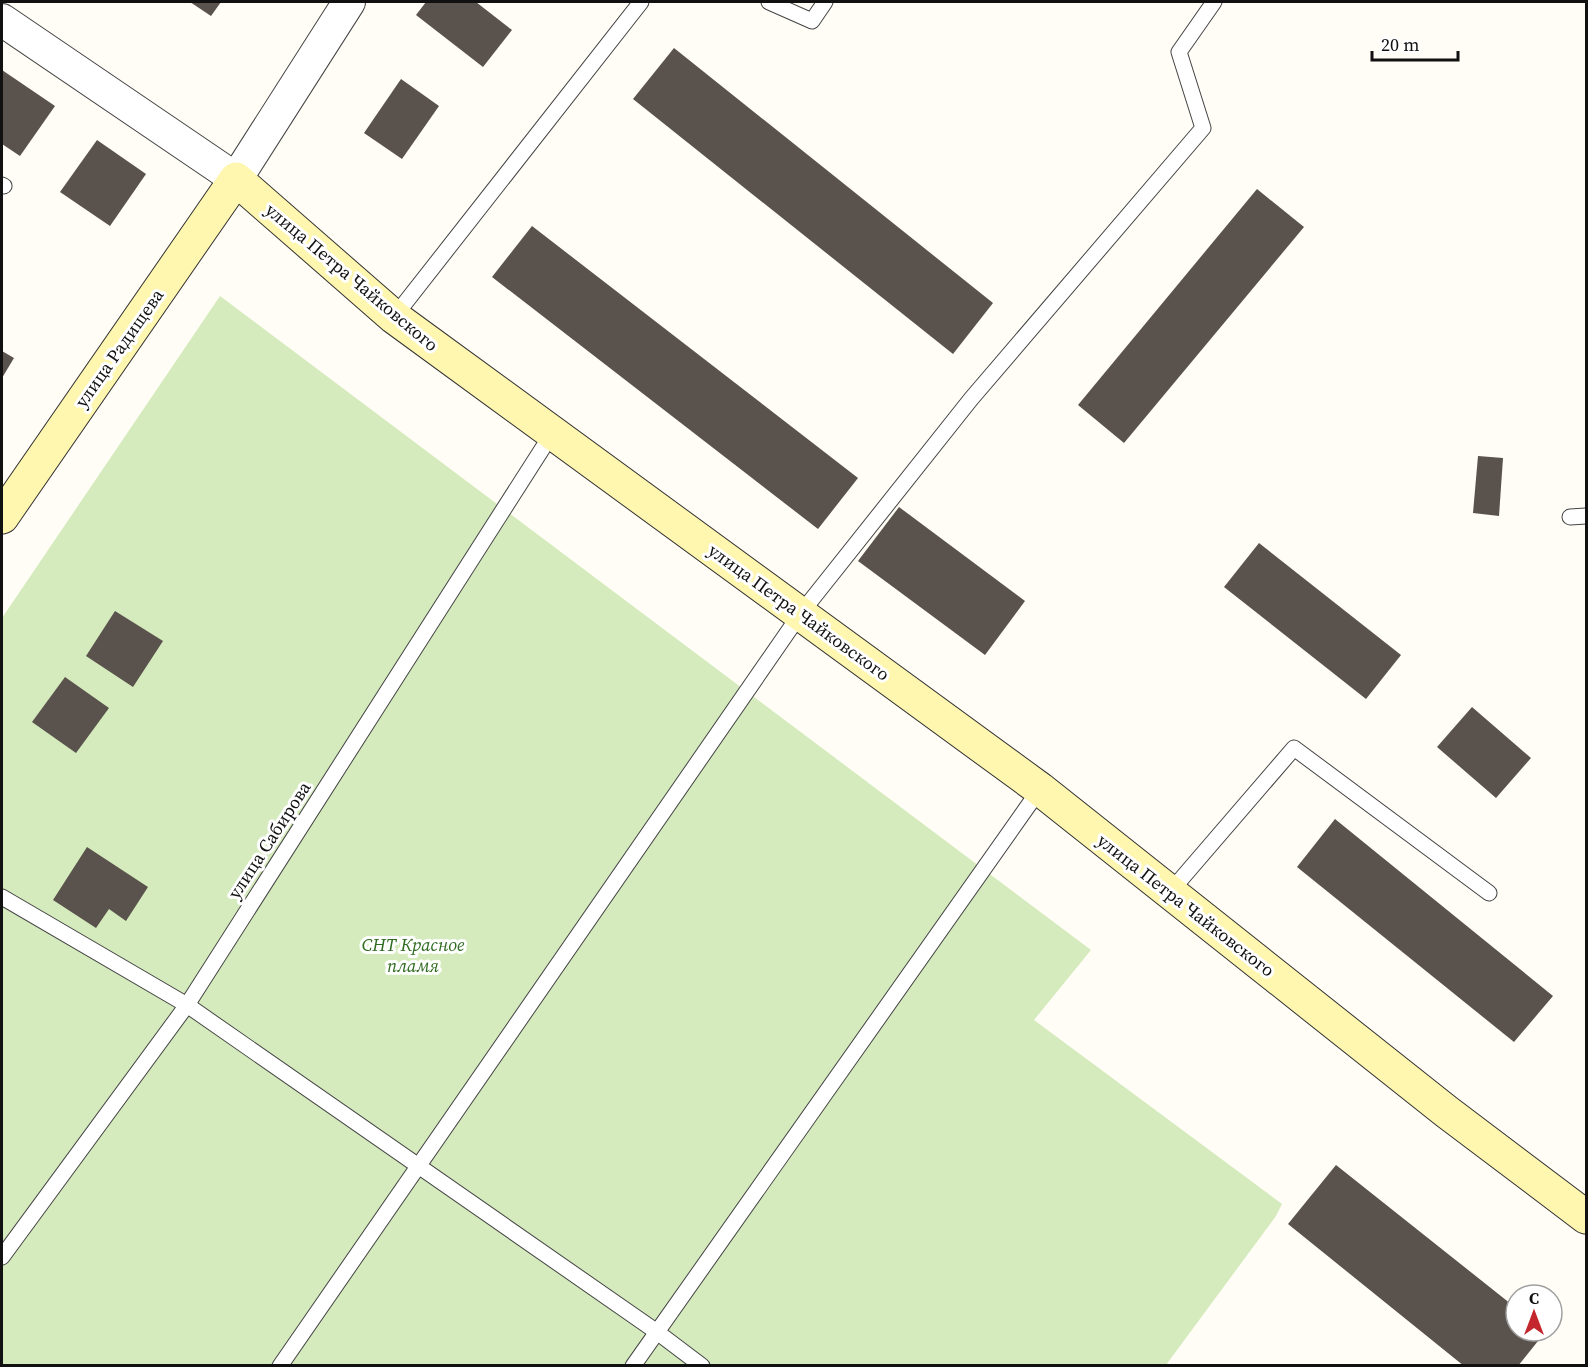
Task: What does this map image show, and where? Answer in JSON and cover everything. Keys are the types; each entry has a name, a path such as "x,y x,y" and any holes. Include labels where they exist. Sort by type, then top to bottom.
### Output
{"street":[{"path":"236,179 350,2"},
{"name":"улица Петра Чайковского","path":"2,20 236,179 394,317 1040,789 1447,1112 1587,1217"},
{"name":"улица Радищева","path":"2,517 236,179"}],"lane":[{"path":"394,317 641,2"},
{"path":"770,2 812,21 825,2"},
{"path":"280,1365 801,613 971,399 1203,128 1179,52 1214,2"},
{"name":"улица Сабирова","path":"2,1257 187,1005 553,432"},
{"path":"1570,517 1587,516"},
{"path":"1170,892 1294,748 1489,893"},
{"path":"633,1365 1040,789"},
{"path":"2,897 187,1005 702,1365"}],"green space":[{"name":"СНТ Красное пламя","path":"220,296 1091,950 1034,1020 1282,1204 1276,1216 1166,1365 2,1366 2,618"}],"building":[{"path":"190,2 221,2 211,16"},
{"path":"426,2 476,2 512,30 483,67 416,15"},
{"path":"674,48 993,303 953,354 633,99"},
{"path":"2,70 55,106 20,156 2,144"},
{"path":"401,79 439,106 402,159 364,133"},
{"path":"97,140 146,174 110,226 60,192"},
{"path":"1257,189 1304,227 1124,443 1078,405"},
{"path":"532,226 858,478 818,529 492,277"},
{"path":"2,351 14,358 2,378"},
{"path":"1478,456 1503,458 1499,516 1473,513"},
{"path":"899,507 1025,601 985,655 858,561"},
{"path":"1259,543 1401,655 1366,699 1224,587"},
{"path":"115,611 163,641 133,687 86,656"},
{"path":"65,677 109,708 76,753 32,722"},
{"path":"1472,707 1531,758 1496,798 1437,747"},
{"path":"1335,819 1553,996 1514,1042 1297,867"},
{"path":"87,847 148,887 126,921 109,909 96,928 53,900"},
{"path":"1336,1165 1504,1298 1504,1343 1536,1343 1518,1366 1464,1366 1288,1224"}]}
